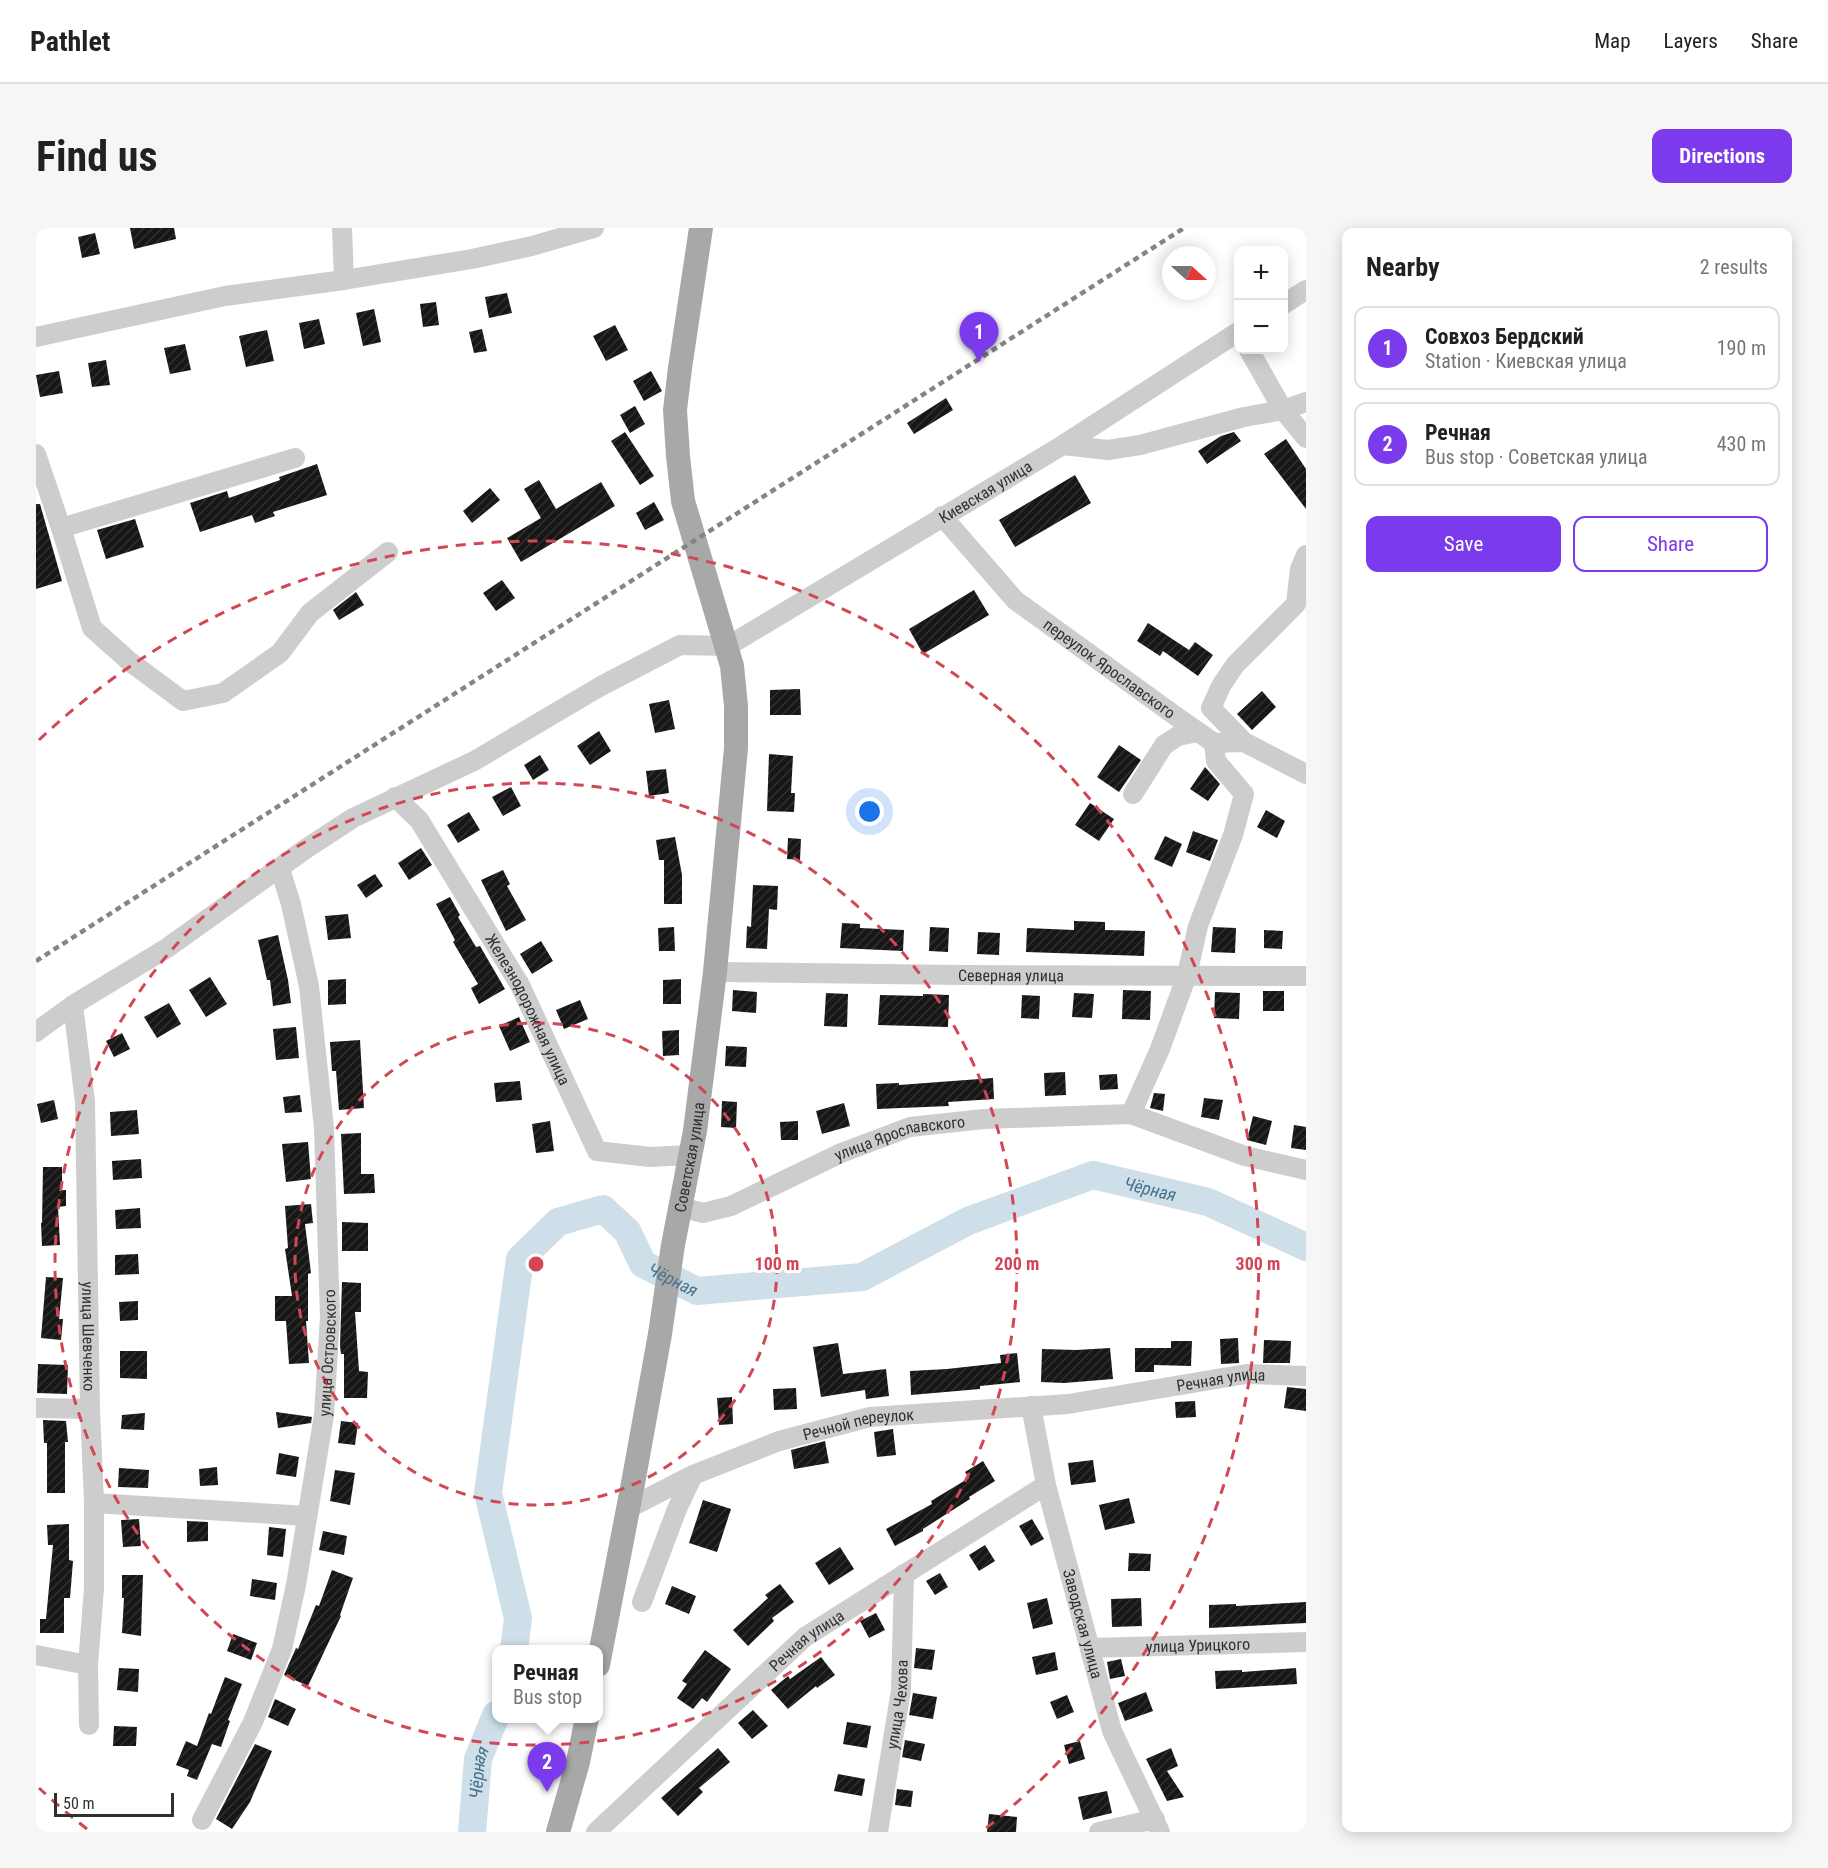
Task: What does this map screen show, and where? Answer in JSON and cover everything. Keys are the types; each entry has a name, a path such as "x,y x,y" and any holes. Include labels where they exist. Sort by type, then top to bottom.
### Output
{"main road":[{"name":"Советская улица","path":"602,1645 660,1334 673,1245 690,1155 715,972 736,748 736,706 732,666 728,646 683,501 678,456 675,410 701,228"},
{"path":"558,1832 586,1723"}],"street":[{"path":"342,228 344,280"},
{"path":"36,337 225,296 344,280 472,259 532,246 594,228"},
{"path":"1288,301 1306,290"},
{"name":"Киевская улица","path":"728,646 1063,444 1234,335"},
{"path":"1251,354 1283,410 1306,438"},
{"path":"1063,444 1108,450 1140,445 1244,417 1283,410 1306,402"},
{"path":"36,454 92,628 129,661 183,700 223,693 280,653 309,613 388,552"},
{"path":"61,528 295,458"},
{"name":"переулок Ярославского","path":"942,516 1015,600 1214,743"},
{"path":"1306,555 1299,569 1296,604 1235,665 1221,686 1211,708 1244,742 1306,774"},
{"path":"36,1032 73,1005 167,948 353,818 474,761 601,686 680,645 728,646"},
{"path":"1133,794 1164,745 1178,736 1198,732"},
{"path":"1131,1114 1160,1049 1187,975 1198,926 1233,835 1244,794 1216,761 1214,743 1244,742"},
{"name":"Железнодорожная улица","path":"395,797 419,820 520,985 597,1150 650,1157 690,1155"},
{"name":"улица Островского","path":"202,1820 253,1722 282,1649 296,1585 324,1415 330,1317 324,1128 309,986 291,904 280,869"},
{"name":"Северная улица","path":"715,972 1306,976"},
{"name":"улица Шевченко","path":"73,1005 85,1101 90,1409 94,1503 94,1588 88,1665 89,1725"},
{"name":"улица Ярославского","path":"680,1207 703,1213 731,1206 840,1153 910,1127 984,1119 1131,1114 1245,1156 1306,1170"},
{"name":"Речная улица","path":"1031,1406 1068,1404 1246,1374 1306,1376"},
{"name":"Речной переулок","path":"627,1509 693,1475 779,1440 870,1417 1031,1406"},
{"name":"Заводская улица","path":"1031,1406 1046,1485 1112,1731 1157,1826"},
{"path":"36,1408 90,1409"},
{"path":"642,1602 677,1509 693,1475"},
{"name":"Речная улица","path":"596,1832 805,1637 1046,1485"},
{"path":"94,1503 307,1516"},
{"name":"улица Чехова","path":"878,1832 901,1690 904,1574"},
{"name":"улица Урицкого","path":"1090,1648 1306,1642"},
{"path":"36,1654 88,1665"},
{"path":"1099,1832 1157,1826"}],"building":[{"path":"130,228 174,228 176,239 134,249"},
{"path":"95,233 100,254 82,258 78,237"},
{"path":"507,293 512,313 489,318 485,297"},
{"path":"436,302 439,325 423,327 420,304"},
{"path":"374,309 381,342 363,346 356,313"},
{"path":"319,319 325,344 304,349 299,323"},
{"path":"615,325 628,350 606,361 593,336"},
{"path":"482,329 487,351 474,353 469,332"},
{"path":"267,330 274,361 246,367 239,336"},
{"path":"185,344 191,370 170,374 164,348"},
{"path":"106,360 110,385 92,387 88,363"},
{"path":"59,371 63,393 40,397 36,375"},
{"path":"651,371 662,391 644,401 633,381"},
{"path":"946,398 953,410 914,434 907,423"},
{"path":"635,406 645,424 630,433 620,415"},
{"path":"625,432 654,476 640,485 611,441"},
{"path":"1234,432 1241,441 1207,464 1198,451 1221,436"},
{"path":"1286,439 1306,469 1306,509 1264,454"},
{"path":"317,464 327,495 273,512 275,516 255,523 252,515 200,532 190,503 227,491 229,498"},
{"path":"1075,475 1091,503 1015,547 999,520"},
{"path":"539,480 556,509 601,482 615,506 521,562 507,538 541,518 524,489"},
{"path":"490,488 500,500 472,523 463,511"},
{"path":"654,502 664,520 645,530 636,513"},
{"path":"36,504 40,504 62,581 36,589"},
{"path":"135,519 144,547 106,559 97,530"},
{"path":"502,580 515,598 496,611 483,593"},
{"path":"974,590 989,615 923,654 909,629"},
{"path":"356,592 364,605 339,620 333,610"},
{"path":"1148,623 1189,650 1195,642 1213,655 1198,676 1163,651 1160,656 1137,641"},
{"path":"800,689 801,715 770,715 770,690"},
{"path":"1262,691 1276,707 1252,730 1237,714"},
{"path":"669,700 675,729 655,733 649,704"},
{"path":"599,731 611,751 590,765 577,746"},
{"path":"1119,745 1141,760 1119,792 1097,777"},
{"path":"769,754 793,756 791,793 795,793 794,812 767,811"},
{"path":"540,755 549,770 533,780 524,765"},
{"path":"1205,767 1220,784 1208,801 1190,789"},
{"path":"666,769 669,793 649,796 646,771"},
{"path":"511,787 521,806 503,816 492,797"},
{"path":"1090,803 1114,819 1099,841 1075,825"},
{"path":"1266,810 1285,821 1277,838 1257,827"},
{"path":"469,812 480,830 458,843 447,825"},
{"path":"1193,831 1218,840 1210,861 1186,852"},
{"path":"1165,836 1182,844 1172,867 1154,859"},
{"path":"675,837 682,875 682,904 664,904 664,860 659,860 656,840"},
{"path":"788,838 801,839 800,860 787,859"},
{"path":"421,848 432,865 409,880 398,863"},
{"path":"503,870 510,884 507,886 526,920 506,931 481,880"},
{"path":"375,874 383,886 366,898 357,885"},
{"path":"753,885 778,886 777,910 769,909 767,949 746,948 747,926 751,927"},
{"path":"450,897 460,915 458,917 476,947 480,946 505,989 479,1004 471,988 478,984 453,942 455,940 436,904"},
{"path":"348,914 351,938 328,940 325,916"},
{"path":"1074,921 1105,922 1105,930 1145,931 1144,956 1026,952 1027,928 1074,930"},
{"path":"842,923 860,924 860,928 904,930 903,951 840,948"},
{"path":"674,927 675,951 659,951 658,928"},
{"path":"930,927 949,928 948,952 929,951"},
{"path":"1213,927 1236,928 1235,953 1211,952"},
{"path":"1264,930 1283,931 1282,949 1264,948"},
{"path":"978,932 1000,933 999,955 977,954"},
{"path":"278,935 291,1003 273,1006 270,980 267,980 258,940"},
{"path":"541,941 553,961 532,974 520,954"},
{"path":"210,977 227,1004 206,1017 189,990"},
{"path":"346,979 346,1004 328,1005 328,980"},
{"path":"681,979 681,1004 663,1004 663,980"},
{"path":"733,990 757,992 756,1013 732,1011"},
{"path":"1123,990 1151,991 1150,1020 1122,1019"},
{"path":"1263,991 1284,991 1284,1011 1263,1011"},
{"path":"1215,992 1240,993 1239,1019 1214,1018"},
{"path":"826,993 848,994 847,1027 824,1026"},
{"path":"1074,993 1094,994 1092,1018 1072,1017"},
{"path":"923,994 949,995 948,1027 878,1025 880,995 923,996"},
{"path":"1022,995 1040,996 1039,1019 1021,1018"},
{"path":"580,1000 588,1019 564,1029 556,1010"},
{"path":"169,1003 181,1024 157,1038 144,1017"},
{"path":"519,1017 530,1042 510,1051 499,1026"},
{"path":"296,1027 299,1058 276,1060 273,1029"},
{"path":"679,1030 679,1055 663,1056 662,1031"},
{"path":"122,1033 130,1049 114,1057 106,1041"},
{"path":"360,1040 364,1108 339,1110 336,1071 332,1071 330,1042"},
{"path":"726,1046 747,1047 746,1067 725,1066"},
{"path":"1065,1072 1066,1095 1045,1096 1044,1073"},
{"path":"1117,1074 1118,1089 1100,1090 1099,1075"},
{"path":"993,1078 994,1099 948,1102 949,1106 877,1109 876,1084 899,1083 899,1085"},
{"path":"520,1081 522,1100 496,1102 494,1083"},
{"path":"1154,1093 1165,1094 1163,1111 1150,1108"},
{"path":"300,1095 302,1112 285,1113 283,1097"},
{"path":"1204,1098 1223,1100 1219,1120 1201,1117"},
{"path":"54,1100 58,1119 41,1123 37,1104"},
{"path":"722,1101 737,1102 736,1128 721,1127"},
{"path":"844,1103 850,1126 822,1134 816,1111"},
{"path":"137,1110 139,1134 111,1136 110,1112"},
{"path":"1253,1116 1272,1121 1266,1145 1247,1140"},
{"path":"550,1121 554,1151 536,1153 532,1124"},
{"path":"798,1121 798,1140 781,1140 780,1122"},
{"path":"1294,1125 1306,1127 1306,1150 1291,1148"},
{"path":"361,1133 361,1174 374,1174 375,1193 344,1194 341,1134"},
{"path":"308,1142 311,1179 286,1182 282,1144"},
{"path":"141,1159 142,1178 113,1180 112,1161"},
{"path":"43,1167 62,1167 62,1190 66,1190 66,1206 58,1207 60,1245 42,1246"},
{"path":"311,1204 313,1223 305,1224 311,1273 308,1274 308,1321 306,1321 309,1363 289,1364 286,1321 275,1321 275,1296 292,1296 285,1249 288,1248 285,1206"},
{"path":"140,1208 141,1228 116,1229 115,1210"},
{"path":"342,1222 368,1223 368,1251 342,1251"},
{"path":"138,1254 139,1274 115,1275 115,1255"},
{"path":"46,1277 63,1278 59,1319 63,1319 61,1340 41,1338"},
{"path":"342,1282 361,1283 361,1312 355,1312 359,1371 368,1372 367,1398 344,1398 344,1354 341,1354 340,1346"},
{"path":"138,1301 138,1320 120,1321 119,1302"},
{"path":"1238,1338 1239,1363 1221,1364 1220,1339"},
{"path":"1264,1340 1291,1341 1290,1363 1263,1363"},
{"path":"1171,1341 1192,1341 1191,1366 1154,1365 1154,1372 1135,1372 1135,1348 1171,1348"},
{"path":"838,1343 843,1374 886,1369 889,1396 866,1399 865,1390 821,1397 813,1347"},
{"path":"1110,1348 1113,1379 1064,1383 1041,1382 1042,1349"},
{"path":"120,1351 147,1351 147,1379 120,1378"},
{"path":"1017,1353 1020,1382 980,1386 980,1389 911,1395 910,1371 1001,1363 1000,1355"},
{"path":"38,1364 68,1365 67,1394 37,1393"},
{"path":"1287,1387 1306,1389 1306,1411 1284,1408"},
{"path":"796,1388 797,1409 774,1410 773,1389"},
{"path":"732,1397 733,1424 719,1425 717,1398"},
{"path":"1195,1401 1196,1417 1176,1418 1175,1402"},
{"path":"276,1412 312,1417 311,1423 278,1428"},
{"path":"145,1413 144,1430 121,1429 122,1415"},
{"path":"43,1420 66,1421 68,1442 65,1442 65,1493 47,1493 47,1443 44,1443"},
{"path":"341,1421 358,1423 355,1445 338,1443"},
{"path":"893,1429 896,1455 877,1457 874,1432"},
{"path":"825,1441 829,1463 794,1469 791,1450"},
{"path":"279,1453 299,1457 296,1477 276,1474"},
{"path":"1093,1460 1096,1482 1071,1485 1068,1463"},
{"path":"983,1461 995,1481 923,1531 895,1546 886,1529 932,1504 931,1501 969,1478 965,1472"},
{"path":"217,1467 218,1485 200,1486 199,1469"},
{"path":"119,1468 149,1470 148,1488 118,1487"},
{"path":"335,1470 355,1473 350,1505 330,1501"},
{"path":"1129,1498 1135,1523 1105,1530 1099,1505"},
{"path":"703,1500 731,1509 717,1552 689,1543"},
{"path":"139,1519 141,1546 123,1547 121,1520"},
{"path":"1032,1519 1044,1539 1031,1546 1019,1526"},
{"path":"187,1521 208,1522 208,1541 187,1542"},
{"path":"69,1524 69,1560 73,1561 70,1598 64,1598 64,1633 40,1633 40,1619 46,1619 53,1545 48,1545 47,1525"},
{"path":"269,1527 286,1529 283,1557 267,1555"},
{"path":"323,1531 347,1536 344,1555 319,1550"},
{"path":"985,1545 995,1561 979,1571 969,1555"},
{"path":"840,1547 854,1569 829,1585 815,1563"},
{"path":"1129,1553 1151,1554 1150,1571 1128,1571"},
{"path":"332,1570 353,1578 341,1616 308,1686 284,1675 296,1648 298,1649 316,1605 319,1606"},
{"path":"940,1573 948,1587 935,1595 926,1581"},
{"path":"122,1575 143,1575 141,1636 122,1633 124,1598 122,1598"},
{"path":"252,1579 277,1583 275,1600 250,1596"},
{"path":"780,1584 794,1602 772,1618 774,1621 748,1646 733,1630 768,1598 765,1595"},
{"path":"672,1586 696,1596 689,1614 665,1604"},
{"path":"1047,1598 1053,1624 1033,1629 1027,1603"},
{"path":"1141,1598 1142,1626 1112,1627 1111,1599"},
{"path":"1306,1602 1306,1623 1209,1628 1209,1605 1236,1604 1236,1606"},
{"path":"876,1613 885,1630 869,1638 860,1621"},
{"path":"233,1634 257,1643 251,1660 227,1651"},
{"path":"916,1648 935,1650 932,1670 914,1668"},
{"path":"705,1650 731,1669 707,1702 702,1698 693,1709 677,1698 687,1684 682,1681"},
{"path":"1055,1652 1058,1670 1036,1675 1032,1657"},
{"path":"821,1657 835,1675 817,1688 816,1686 788,1709 771,1690 788,1676 790,1679"},
{"path":"1121,1659 1125,1676 1110,1679 1107,1662"},
{"path":"119,1668 139,1669 138,1692 117,1690"},
{"path":"1296,1668 1297,1684 1216,1689 1215,1671 1242,1670 1242,1672"},
{"path":"225,1677 242,1684 228,1720 230,1721 221,1747 212,1744 197,1780 187,1776 189,1770 176,1765 186,1741 197,1746"},
{"path":"1146,1692 1153,1711 1125,1721 1118,1703"},
{"path":"913,1693 937,1697 933,1719 909,1715"},
{"path":"1067,1695 1074,1712 1057,1719 1050,1702"},
{"path":"275,1699 296,1709 288,1726 268,1717"},
{"path":"753,1710 768,1726 752,1739 738,1723"},
{"path":"847,1722 871,1726 867,1748 843,1744"},
{"path":"114,1726 137,1727 136,1746 113,1746"},
{"path":"905,1740 925,1744 921,1761 902,1757"},
{"path":"1080,1741 1085,1759 1069,1764 1064,1745"},
{"path":"255,1744 272,1751 250,1802 232,1829 216,1819"},
{"path":"718,1748 730,1762 699,1788 703,1792 678,1816 661,1798"},
{"path":"1171,1748 1178,1766 1167,1771 1184,1797 1167,1801 1146,1759"},
{"path":"838,1774 865,1779 862,1796 834,1791"},
{"path":"897,1789 913,1791 911,1807 895,1805"},
{"path":"1107,1791 1112,1813 1083,1820 1078,1797"},
{"path":"989,1814 1017,1817 1016,1832 987,1832"}],"waterway":[{"name":"Чёрная","path":"515,1645 518,1618 488,1493 520,1259 558,1222 603,1209 627,1231 643,1264 697,1291 862,1277 968,1221 1093,1175 1208,1202 1306,1247"},
{"name":"Чёрная","path":"472,1832 478,1759 493,1723"}],"railway":[{"path":"36,961 1184,228"}],"place":[{"name":"Совхоз Бердский","path":"979,362"},
{"name":"Речная","path":"547,1792"}]}
